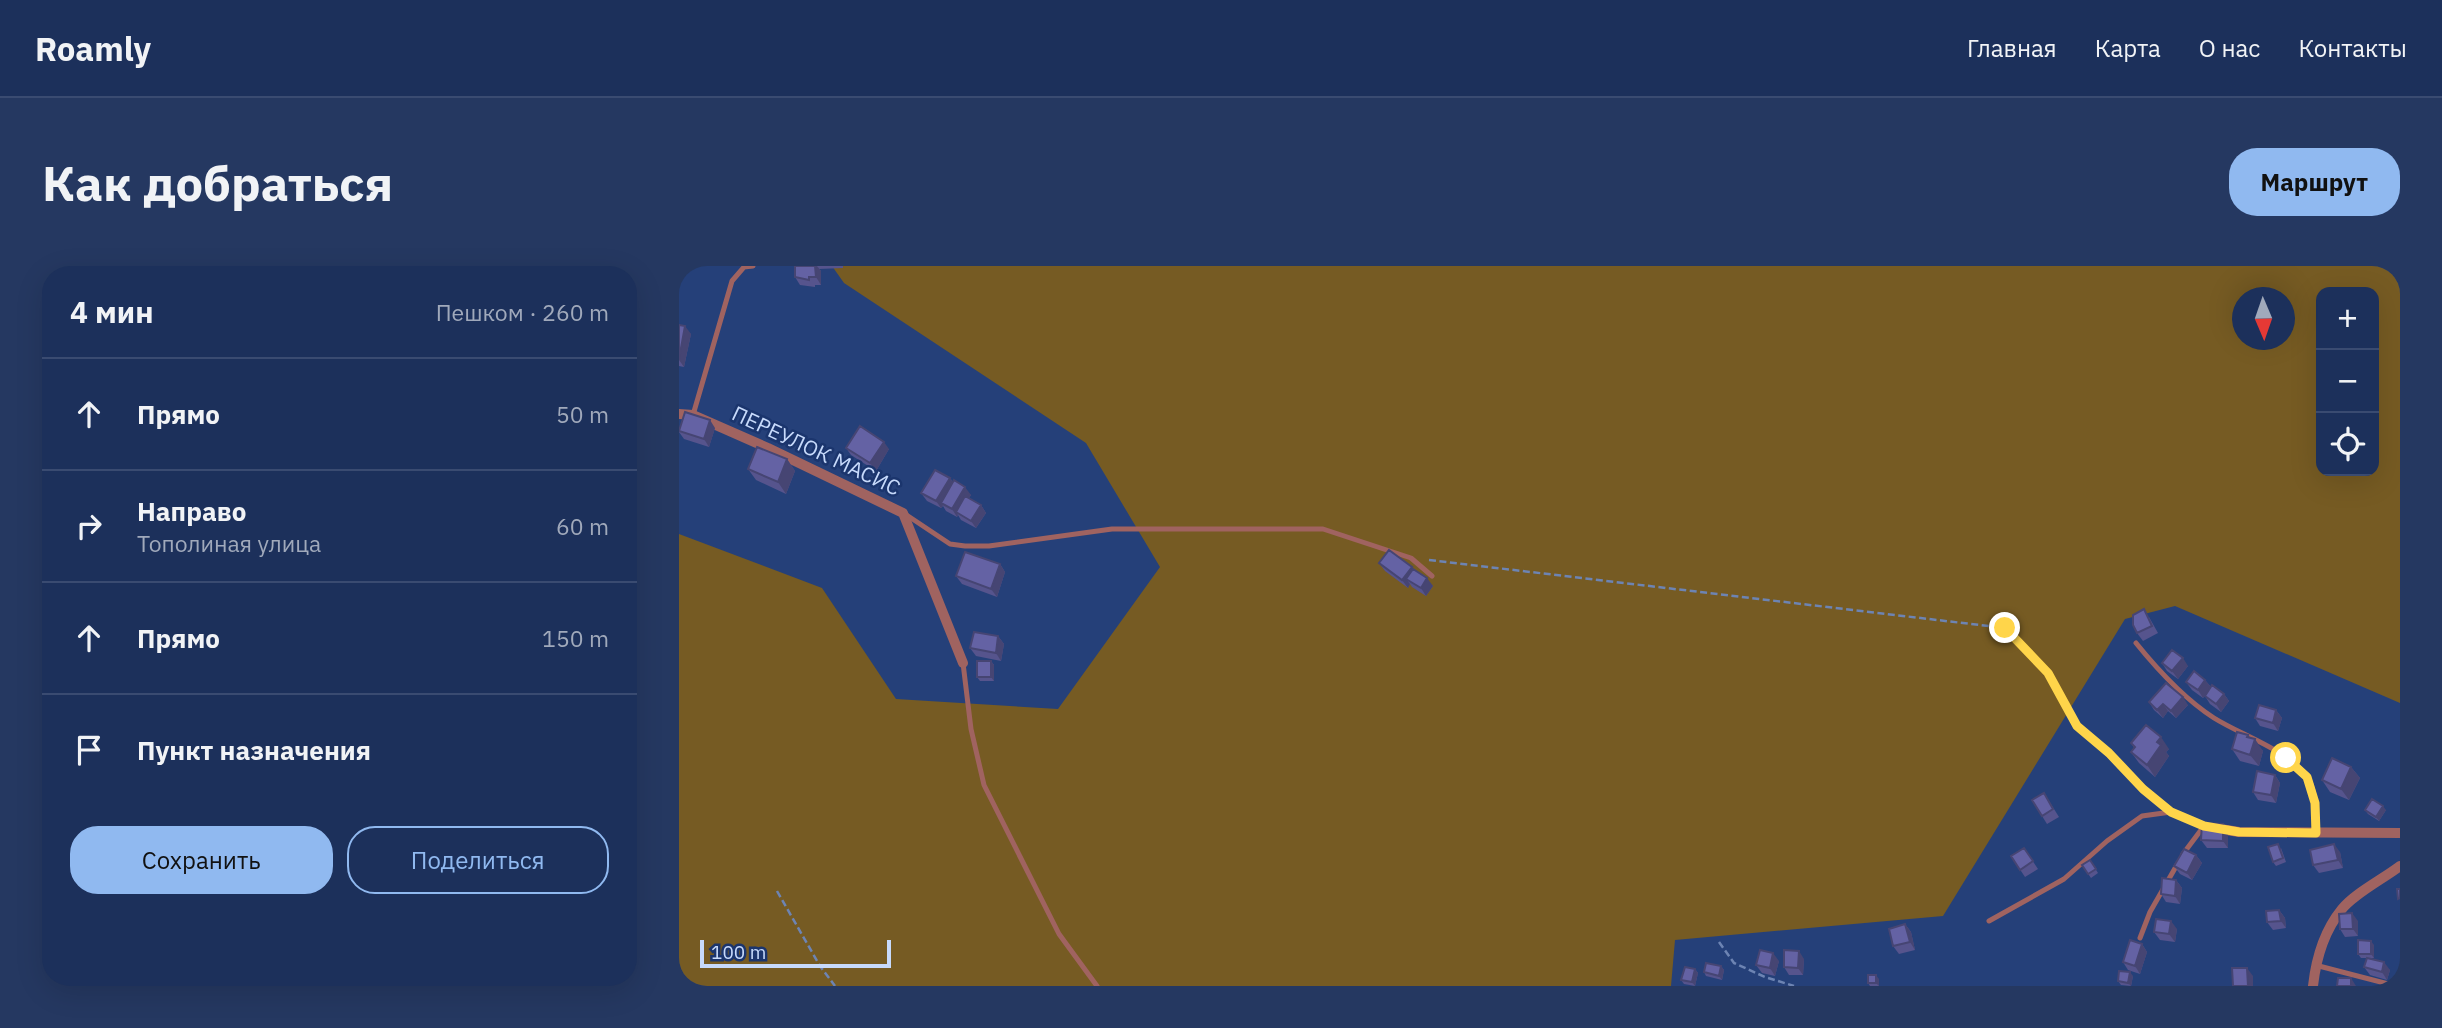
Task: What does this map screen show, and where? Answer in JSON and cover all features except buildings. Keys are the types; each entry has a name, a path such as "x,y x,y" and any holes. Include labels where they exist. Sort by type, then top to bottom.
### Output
{"street":[{"name":"ПЕРЕУЛОК МАСИС","path":"679,414 693,415 768,448 903,513 963,663"},
{"path":"2204,826 2239,832 2400,834"},
{"path":"2312,986 2315,965 2326,934 2343,907 2400,866"}],"lane":[{"path":"693,415 732,281 744,267 753,266"},
{"path":"903,513 950,544 965,546 989,546 1112,528 1323,529 1411,558 1432,576"},
{"path":"2136,643 2155,666 2212,716 2286,758 2307,777 2315,803 2316,833"},
{"path":"963,663 971,729 984,785 1059,934 1097,986"},
{"path":"2077,726 2171,812 2204,826 2167,881 2140,937"},
{"path":"1989,921 2064,879 2107,841 2142,816 2171,812"},
{"path":"2315,965 2396,986"}],"path":[{"path":"1411,558 2005,628 2048,673 2077,726"},
{"path":"777,891 820,966 835,986"},
{"path":"1719,942 1734,962 1765,977 1794,986"}],"shaded area":[{"path":"832,266 2400,266 2400,703 2175,606 2125,619 1943,916 1675,940 1671,986 679,986 679,534 822,588 896,699 1058,709 1160,567 1086,443 844,283"}],"route":[{"path":"2005,628 2048,673 2077,726 2171,812 2204,826 2239,832 2316,833 2315,803 2307,777 2286,758"}]}
